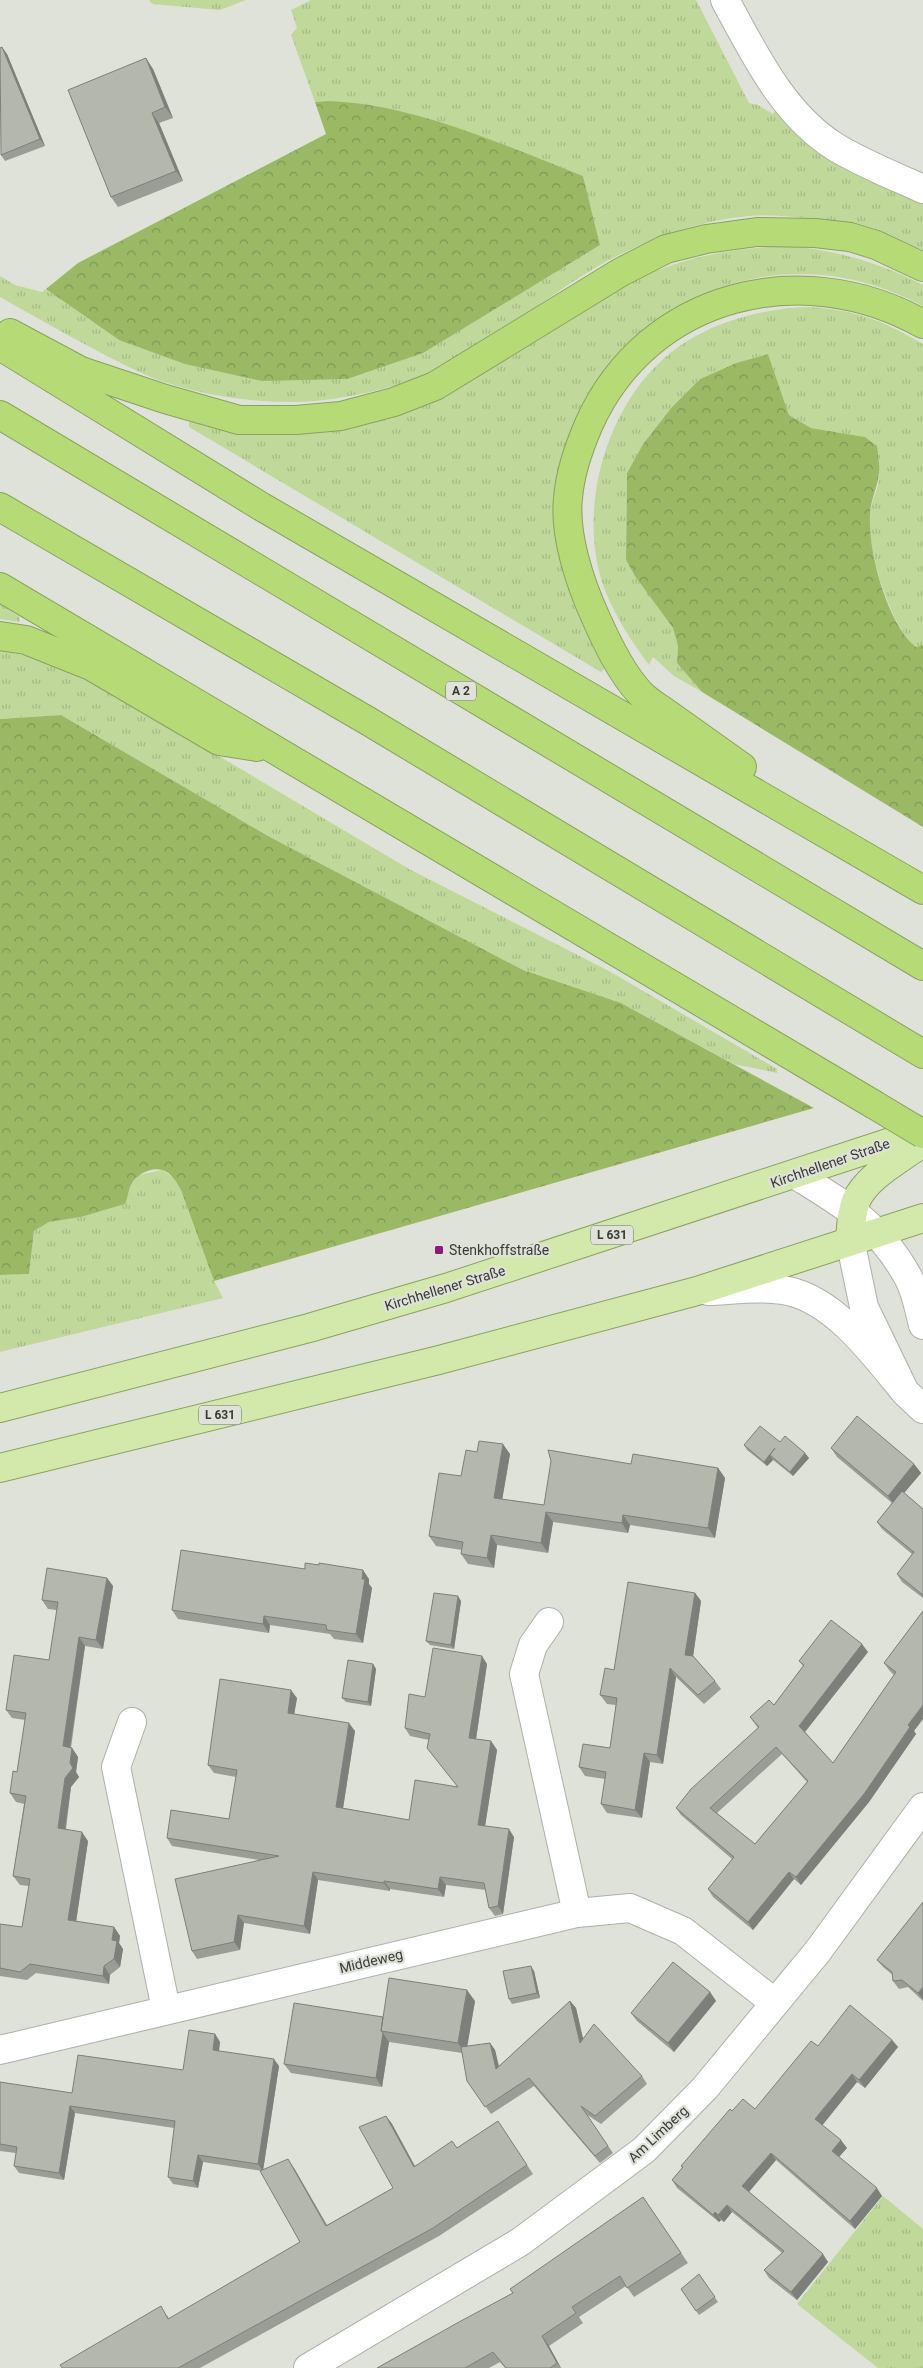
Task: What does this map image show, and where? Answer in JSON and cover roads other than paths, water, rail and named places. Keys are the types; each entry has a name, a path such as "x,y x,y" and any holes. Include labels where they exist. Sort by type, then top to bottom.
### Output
{"highway":[{"path":"0,328 81,371 165,399 239,420 296,420 341,416 394,402 436,386 621,272 666,249 706,239 757,232 814,232 850,237 876,245 923,268"},
{"path":"867,857 640,694 609,648 588,602 572,549 568,499 578,449 599,402 628,362 653,340 699,313 736,298 772,290 804,290 857,297 904,314 923,324"},
{"path":"0,346 262,507 923,890"},
{"name":"A 2","path":"0,416 923,966"},
{"path":"0,506 368,721 923,1054"},
{"path":"0,587 270,749 873,1104 918,1138"},
{"path":"0,636 26,640 91,666 219,741 270,749"}],"main road":[{"name":"Kirchhellener Straße","path":"0,1408 345,1318 456,1285 796,1175 918,1138"},
{"name":"Kirchhellener Straße","path":"853,1211 859,1195 870,1182 918,1138"},
{"path":"850,1240 853,1211"},
{"name":"L 631","path":"0,1468 440,1360 697,1291 850,1240 923,1218"}],"street":[{"path":"725,0 764,71 788,103 814,130 835,147 923,189"},
{"path":"796,1175 853,1211 877,1232 909,1278 923,1325"},
{"path":"850,1240 864,1308 914,1400"},
{"path":"915,1296 923,1268"},
{"path":"697,1291 789,1291 809,1299 843,1322 914,1400"},
{"path":"549,1622 533,1645 524,1674 577,1913"},
{"path":"132,1722 116,1767 166,2009"},
{"name":"Am Limberg","path":"308,2368 520,2242 644,2150 705,2088 818,1951 923,1807"},
{"name":"Middeweg","path":"0,2050 166,2009 577,1913 630,1908 683,1931 775,2003"}],"place":[{"name":"Stenkhoffstraße","path":"439,1250"}]}
